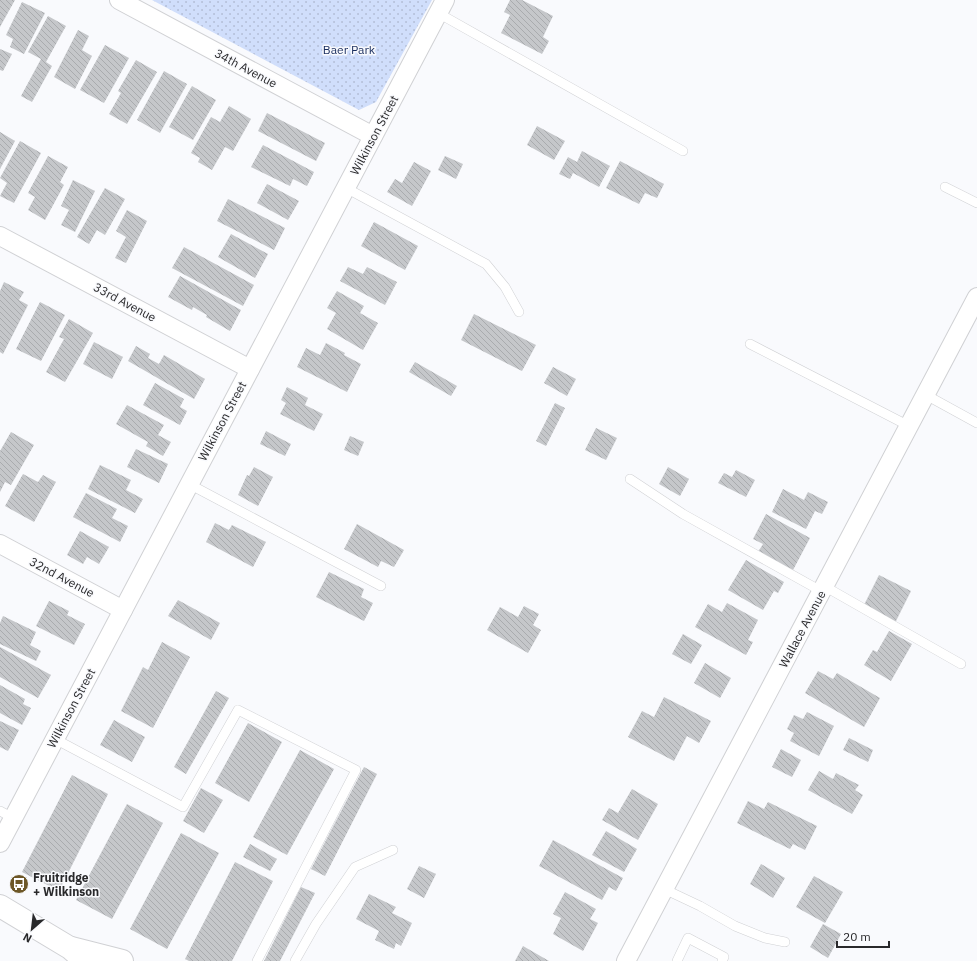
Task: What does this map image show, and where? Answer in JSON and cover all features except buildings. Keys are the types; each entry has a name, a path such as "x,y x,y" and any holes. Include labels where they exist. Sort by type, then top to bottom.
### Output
{"main road":[{"path":"0,906 77,955 122,961"}],"street":[{"name":"34th Avenue","path":"119,0 373,136"},
{"name":"Wilkinson Street","path":"0,843 7,815 55,739 442,6"},
{"name":"33rd Avenue","path":"0,236 250,369"},
{"name":"Wallace Avenue","path":"626,961 977,297"},
{"name":"32nd Avenue","path":"0,544 123,610"}],"lane":[{"path":"442,6 683,151"},
{"path":"945,187 977,203"},
{"path":"346,188 486,264 505,287 519,312"},
{"path":"750,344 909,426"},
{"path":"926,395 977,423"},
{"path":"630,479 683,514 961,664"},
{"path":"189,484 382,586"},
{"path":"55,739 183,807 238,710 356,770 257,961"},
{"path":"295,961 316,924 355,867 393,850"},
{"path":"664,889 700,906 735,926 765,938 785,942"},
{"path":"677,961 688,938 724,957 722,961"}],"green space":[{"name":"Baer Park","path":"152,0 432,0 376,102 359,110"}],"place":[{"name":"Fruitridge + Wilkinson","path":"19,884"}]}
